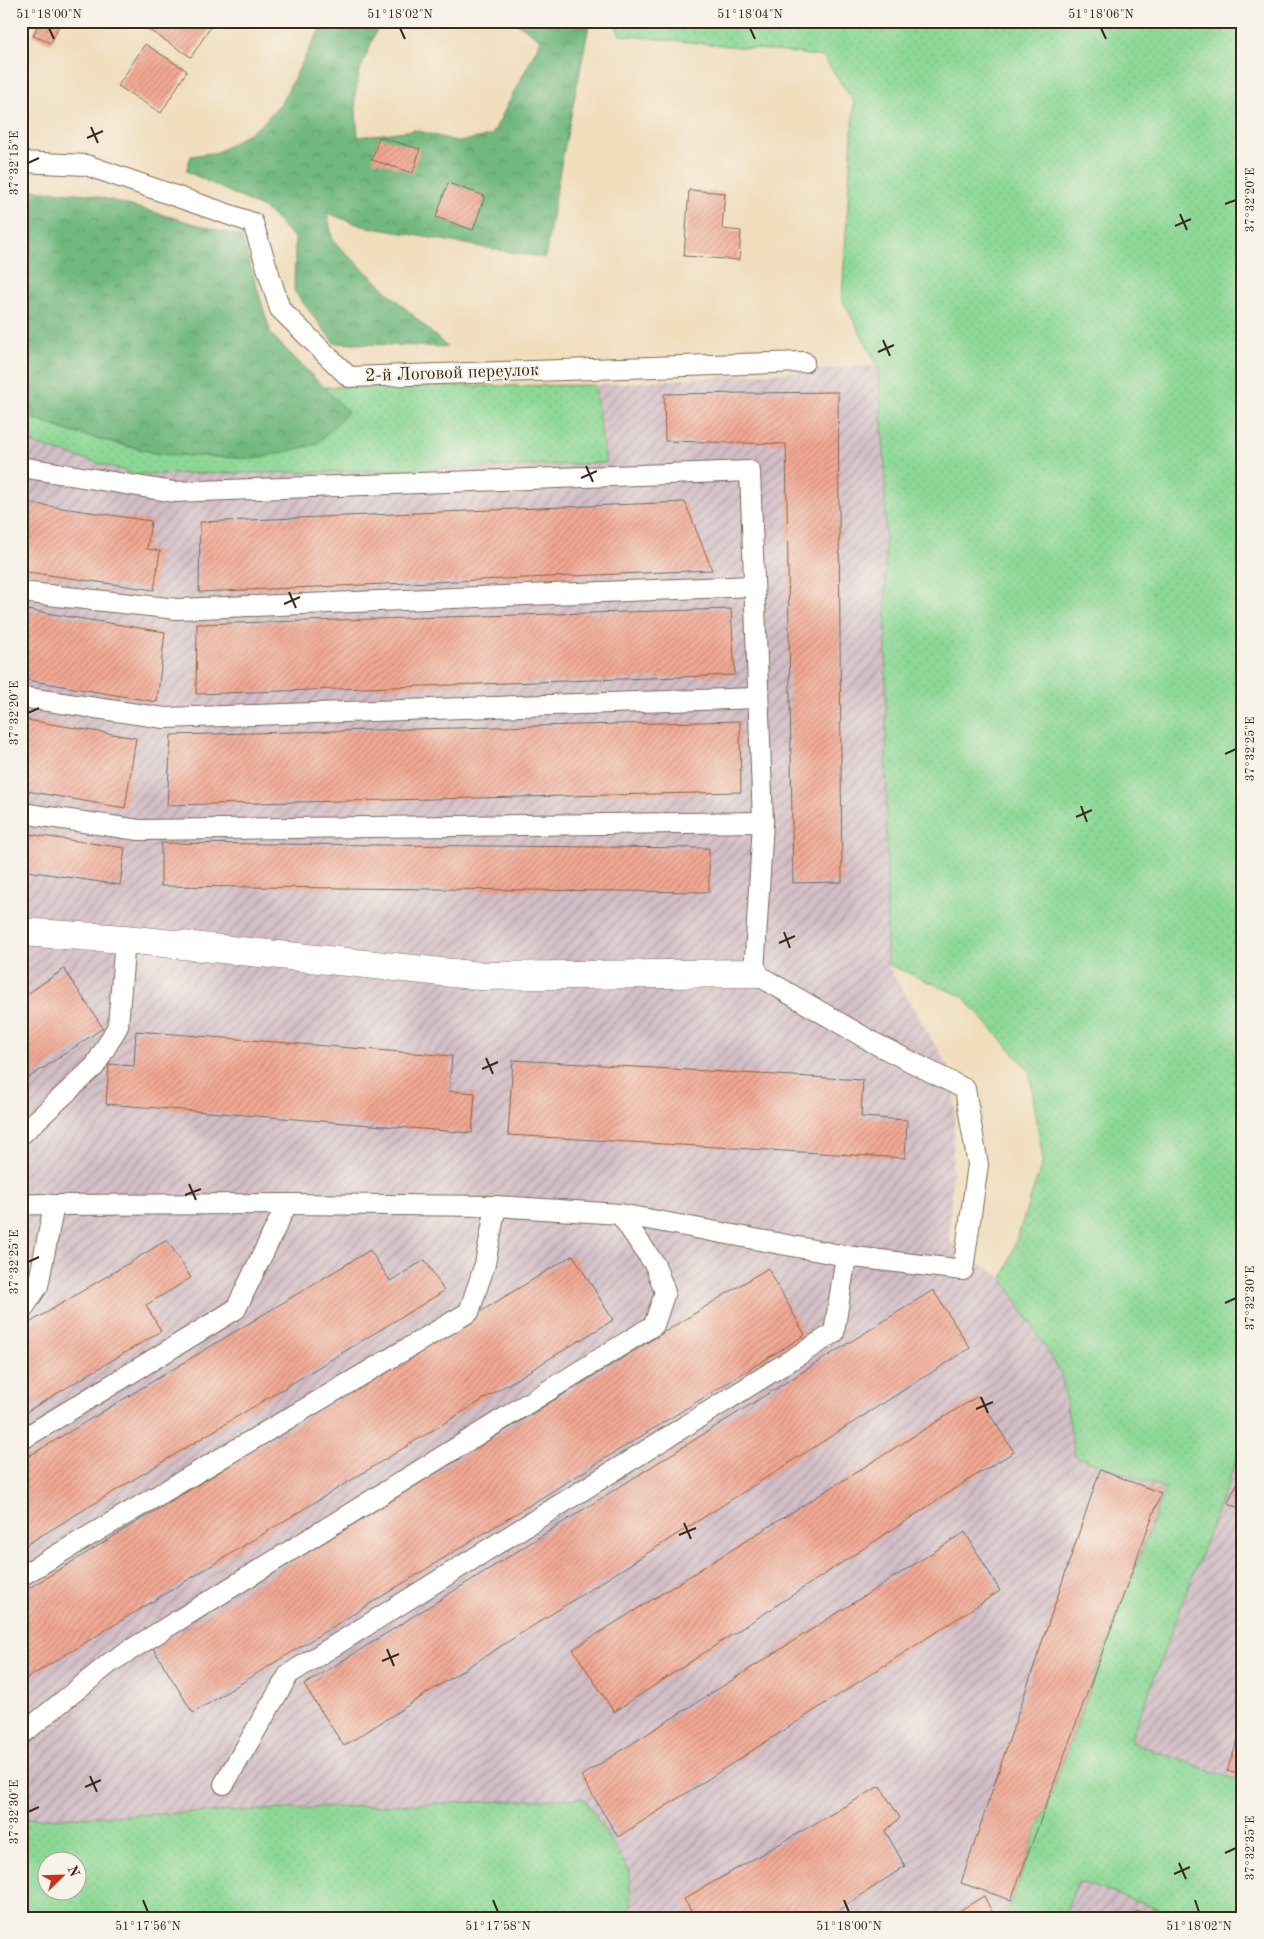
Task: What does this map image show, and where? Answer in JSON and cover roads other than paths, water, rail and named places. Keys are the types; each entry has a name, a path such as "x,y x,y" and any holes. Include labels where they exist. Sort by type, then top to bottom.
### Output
{"street":[{"path":"21,932 126,939 481,976 754,974"}],"lane":[{"name":"2-й Логовой переулок","path":"21,162 86,165 253,223 280,309 349,377 804,362"},
{"path":"21,467 174,492 750,471 762,822 754,974 874,1043 965,1089 978,1166 963,1270 846,1256 620,1214 496,1206 287,1204 21,1205"},
{"path":"21,592 177,610 753,586"},
{"path":"21,697 164,718 758,698"},
{"path":"21,813 139,830 762,822"},
{"path":"21,1135 95,1066 118,1026 126,939"},
{"path":"21,1440 236,1309 287,1204"},
{"path":"21,1312 38,1286 54,1205"},
{"path":"21,1576 469,1312 485,1264 496,1206"},
{"path":"21,1735 111,1662 654,1325 665,1292 655,1265 620,1214"},
{"path":"224,1784 289,1674 834,1333 846,1256"}]}
